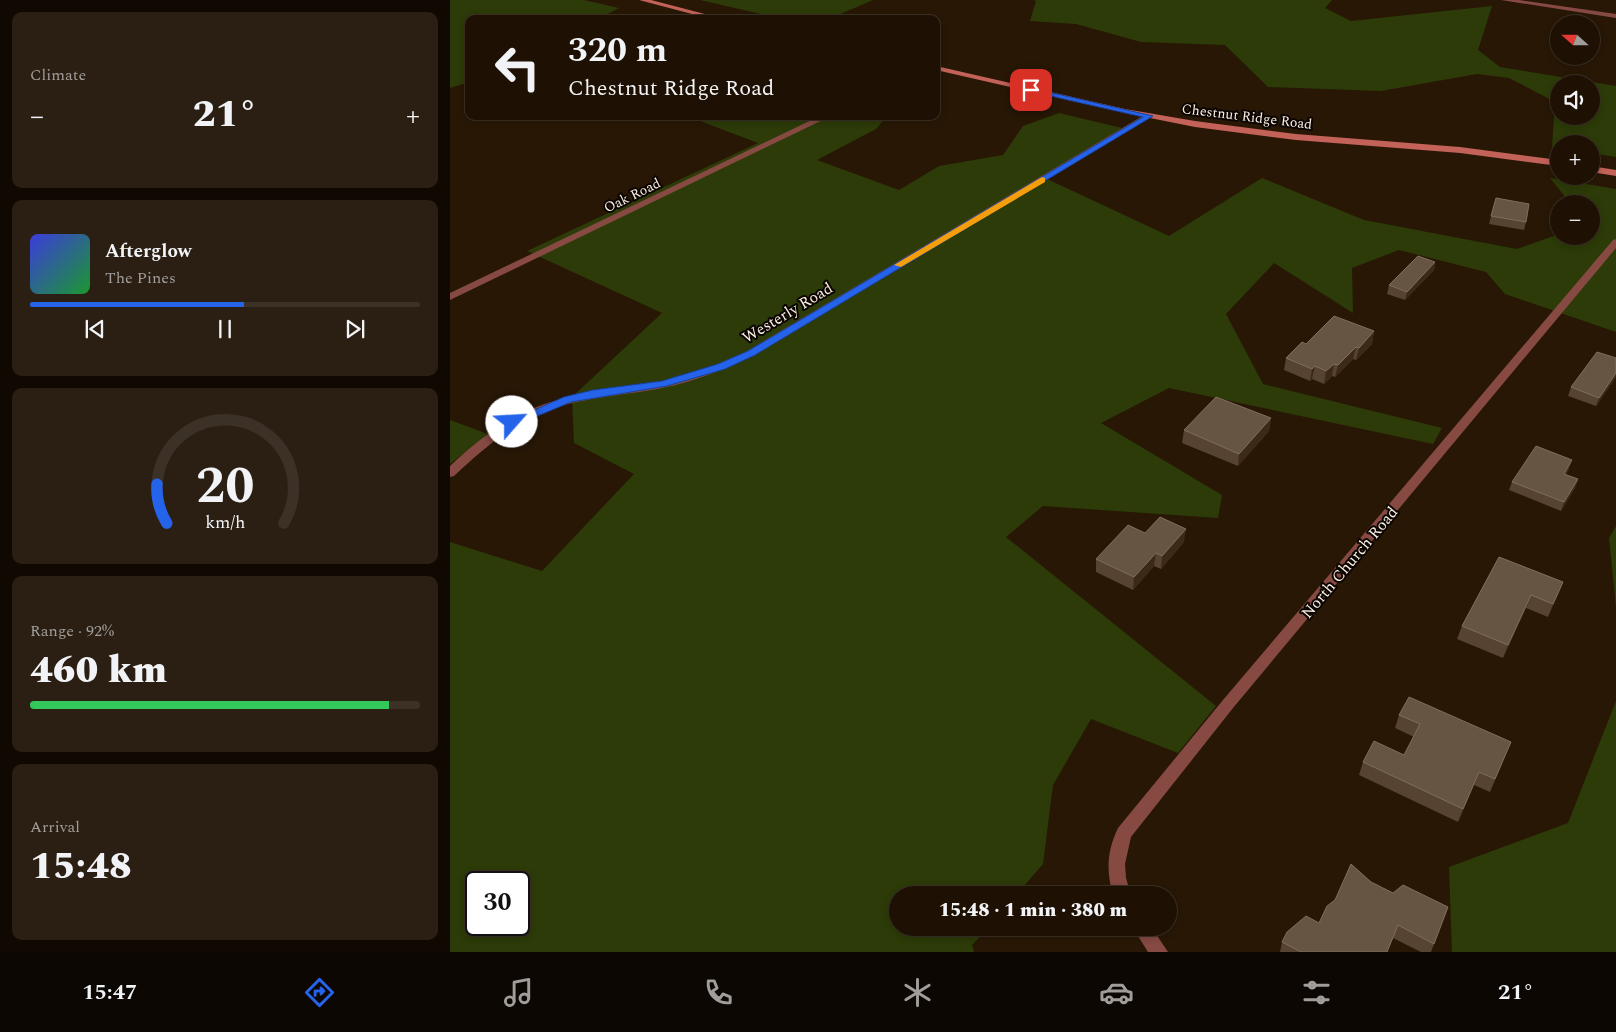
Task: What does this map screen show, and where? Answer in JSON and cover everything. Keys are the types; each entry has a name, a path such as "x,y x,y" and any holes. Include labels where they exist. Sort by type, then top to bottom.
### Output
{"main road":[{"path":"642,0 704,15"},
{"name":"Chestnut Ridge Road","path":"940,69 1150,116 1270,134 1460,150 1550,162"},
{"path":"1600,170 1616,173"}],"street":[{"path":"1504,0 1616,16"},
{"name":"Westerly Road","path":"450,474 491,436 538,410 593,394 664,384 721,367 751,353 1150,116"},
{"name":"Oak Road","path":"450,298 819,120"},
{"name":"North Church Road","path":"1119,886 1116,878 1116,856 1124,833 1228,704 1616,242"},
{"path":"1148,936 1159,952"}],"green space":[{"path":"450,0 584,0 619,8 606,15 465,15 465,83 450,88"},
{"path":"700,0 873,0 838,15 766,15"},
{"path":"1033,0 1332,0 1325,8 1351,21 1492,6 1478,50 1500,67 1550,75 1550,99 1509,78 1477,74 1381,91 1268,87 1225,45 1141,42 1076,24 1030,21 1036,1"},
{"path":"1600,83 1616,86 1616,157 1600,154 1600,135 1553,135 1553,125 1600,125"},
{"path":"1059,113 1122,128 1045,178 1169,236 1262,178 1364,220 1517,249 1550,237 1550,245 1600,245 1600,195 1564,195 1556,185 1592,185 1616,189 1616,332 1505,294 1486,272 1399,250 1352,268 1353,313 1274,263 1226,314 1263,384 1442,428 1433,444 1169,388 1101,423 1222,495 1218,518 1043,506 1006,537 1216,706 1178,753 1091,719 1053,785 1043,864 1024,886 889,886 889,936 980,936 972,945 974,952 450,952 450,542 542,571 634,474 574,443 572,397 662,313 527,251 758,143 698,120 884,120 876,129 817,160 899,190 939,166 1003,155 1023,126"},
{"path":"450,420 488,434 450,464"},
{"path":"1616,526 1616,607 1609,538"},
{"path":"1616,701 1616,952 1452,952 1449,867 1568,823"}],"building":[{"path":"1496,198 1529,204 1526,222 1491,216"},
{"path":"1418,256 1435,262 1407,292 1389,285"},
{"path":"1334,316 1374,331 1359,348 1356,347 1338,365 1334,364 1326,371 1315,366 1312,369 1286,358 1302,342 1306,344"},
{"path":"1597,352 1616,358 1616,373 1599,398 1571,387"},
{"path":"1216,397 1271,418 1239,454 1184,430"},
{"path":"1536,446 1572,460 1564,474 1578,479 1564,502 1512,482"},
{"path":"1160,517 1186,529 1162,556 1156,553 1134,577 1096,559 1128,525 1145,533"},
{"path":"1499,557 1563,582 1553,604 1531,595 1508,645 1462,626"},
{"path":"1409,697 1511,742 1495,779 1479,772 1463,809 1363,762 1374,741 1404,755 1420,724 1399,715"},
{"path":"1351,864 1371,882 1393,893 1403,885 1448,907 1434,944 1398,925 1387,952 1301,952 1282,942 1287,932 1306,916 1319,923 1327,906 1335,900"}],"slow traffic":[{"path":"898,265 1042,180"}],"route":[{"path":"512,422 568,399 664,384 692,377 721,367 751,353 1150,116 1031,90"}]}
